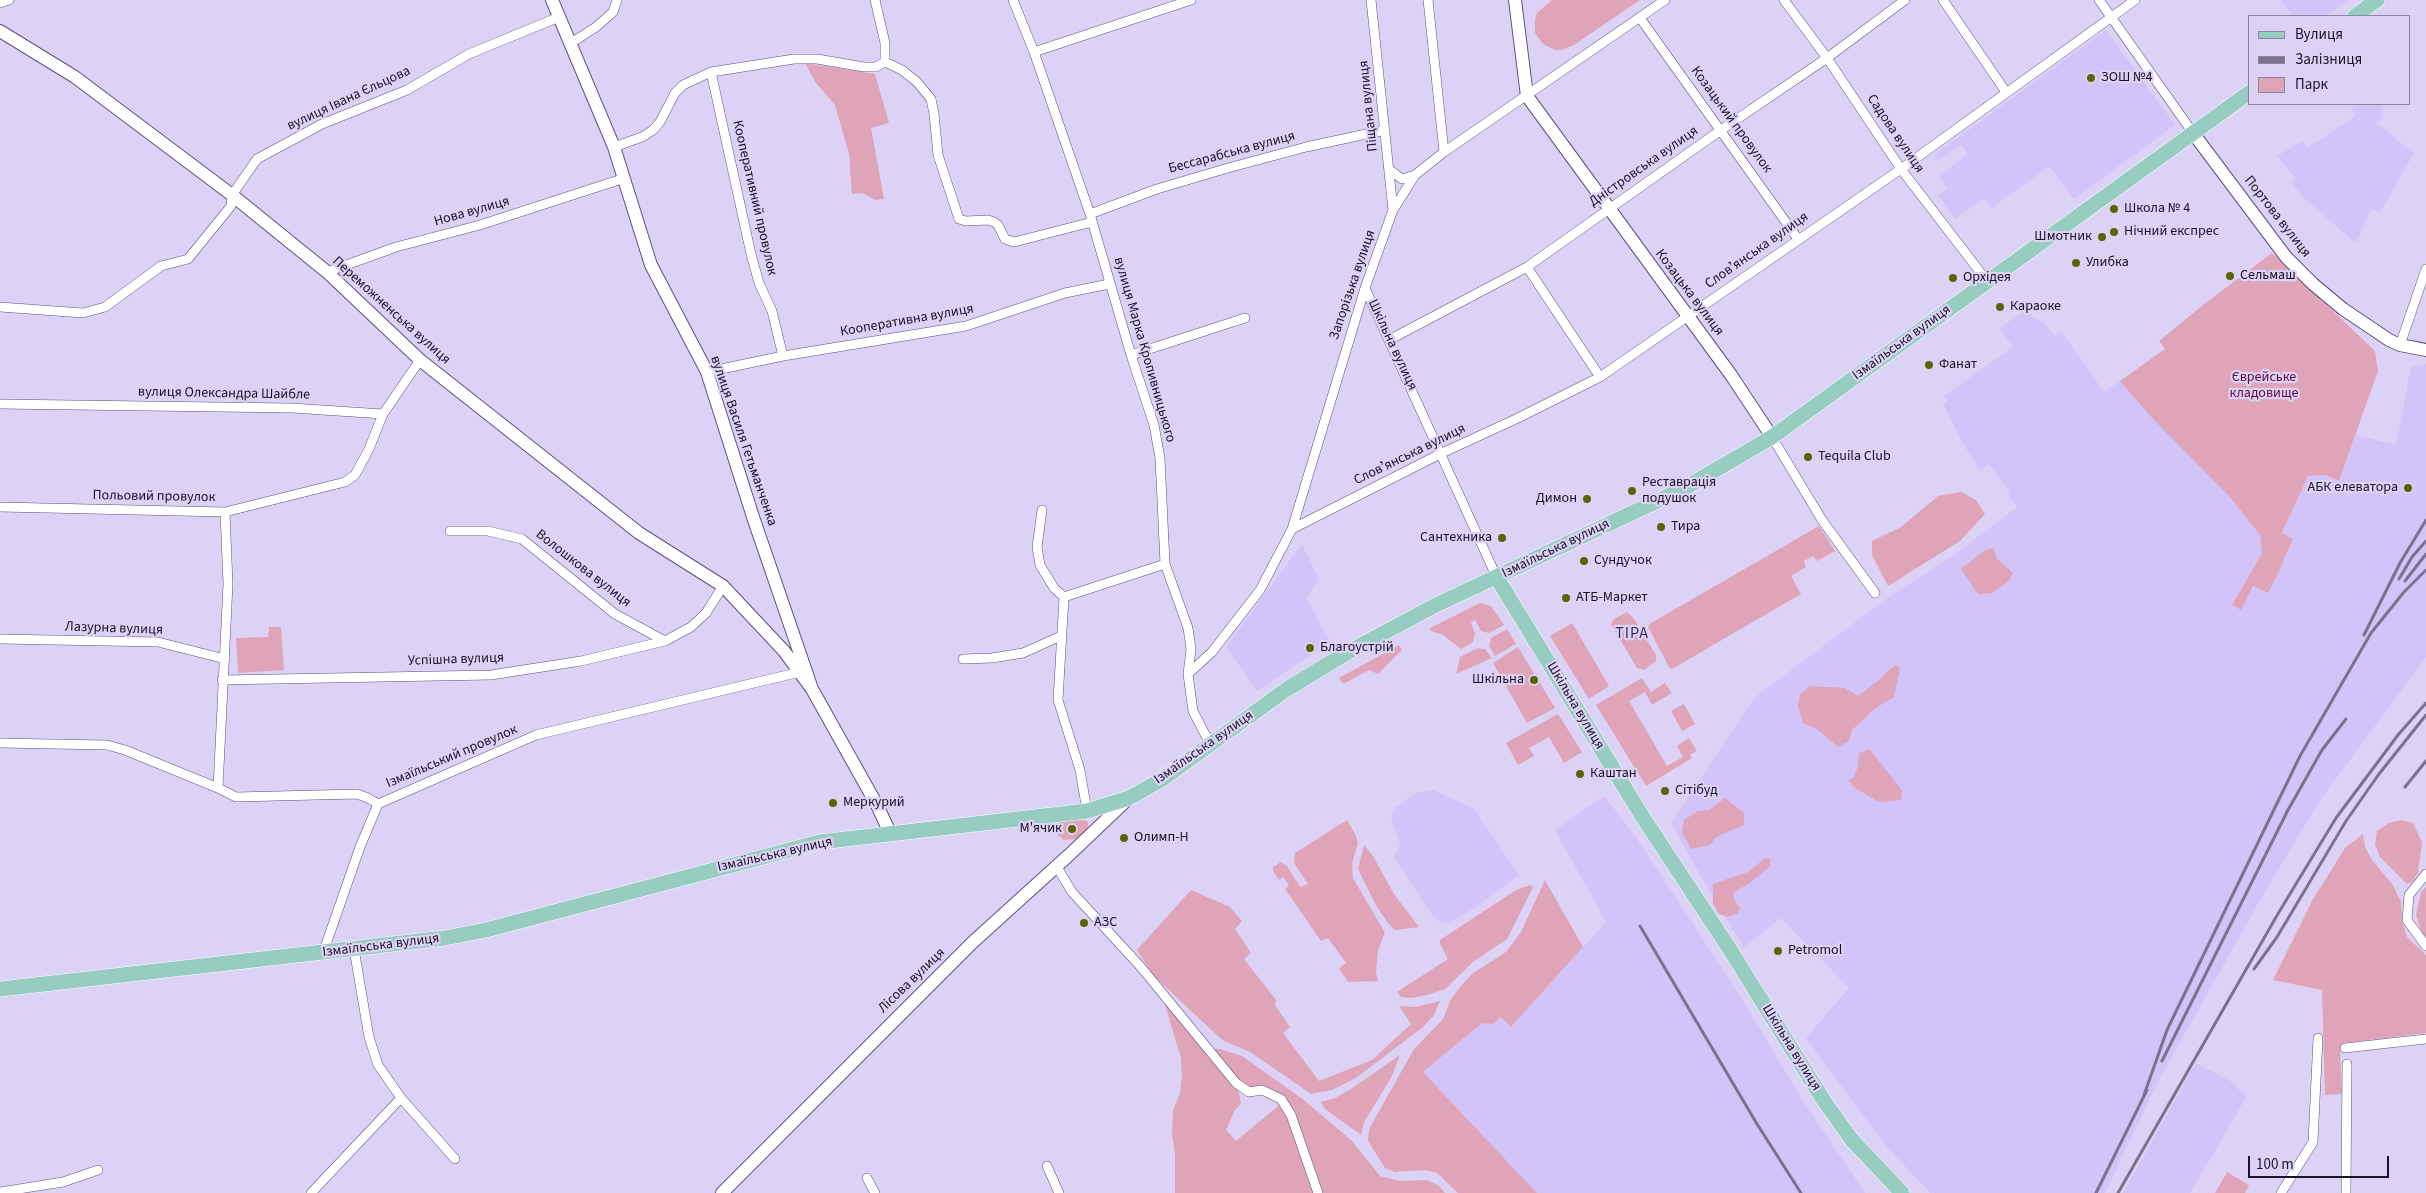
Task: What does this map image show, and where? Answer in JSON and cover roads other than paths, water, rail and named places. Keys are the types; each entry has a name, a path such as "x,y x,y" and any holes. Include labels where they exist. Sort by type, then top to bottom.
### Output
{"main road":[{"path":"2356,15 2377,0"},
{"name":"Ізмаїльська вулиця","path":"0,989 445,938 486,930 820,842 1087,811 1129,798 1160,780 1287,689 1348,652 1434,606 1683,489 1772,436 2248,93"},
{"name":"Шкільна вулиця","path":"1497,578 1642,816 1729,948 1824,1101 1852,1140 1902,1193"}],"street":[{"path":"0,4 9,0"},
{"name":"вулиця Василя Гетьманченка","path":"552,0 614,147 651,265 707,372 753,517 812,689 878,807 890,833"},
{"path":"571,43 596,27 613,12 616,0"},
{"path":"614,147 642,137 653,130 660,122 675,93 683,85 711,72 794,59 816,59 864,67 876,67 885,62 885,43 875,0"},
{"name":"вулиця Марка Кропивницького","path":"1014,0 1034,52 1091,218 1109,284 1154,425 1160,458 1165,564 1188,628 1191,649 1188,674 1192,711 1210,744"},
{"path":"1034,52 1191,0"},
{"name":"Піщана вулиця","path":"1371,0 1393,210"},
{"path":"1428,0 1444,152"},
{"name":"Козацька вулиця","path":"1515,0 1527,96 1688,316 1772,436 1822,520 1875,593"},
{"name":"Запорізька вулиця","path":"1188,674 1212,652 1260,590 1292,529 1365,288 1393,210 1415,175 1444,152 1665,0"},
{"name":"Садова вулиця","path":"1784,0 1828,58 1901,169 1987,281"},
{"name":"Дністровська вулиця","path":"1388,340 1527,267 1721,130 1828,58 1905,0"},
{"path":"1944,0 2006,92"},
{"path":"2099,0 2193,133"},
{"name":"Словʼянська вулиця","path":"1292,529 1442,453 1600,377 1901,169 2135,0"},
{"name":"вулиця Івана Єльцова","path":"0,307 83,313 105,307 161,266 188,259 231,206 232,195 257,159 322,124 407,90 469,54 559,17"},
{"name":"Козацький провулок","path":"1640,18 1798,239"},
{"name":"Переможненська вулиця","path":"0,31 75,78 232,195 327,272 420,360 639,533 722,586 768,633 812,689"},
{"name":"Бессарабська вулиця","path":"885,62 902,70 917,82 931,100 938,154 959,219 994,222 998,225 1005,239 1014,242 1091,218 1157,189 1306,147 1385,130"},
{"name":"Кооперативний провулок","path":"711,72 750,254 759,283 772,310 783,356"},
{"name":"Портова вулиця","path":"2193,133 2295,266 2343,310 2400,345 2426,350"},
{"path":"1390,170 1402,179 1415,175"},
{"name":"Нова вулиця","path":"327,272 396,247 489,222 625,178"},
{"path":"1527,267 1600,377"},
{"path":"2400,345 2426,270"},
{"name":"Кооперативна вулиця","path":"707,372 783,356 966,326 1066,293 1109,284"},
{"name":"Шкільна вулиця","path":"1365,288 1442,453 1497,578"},
{"path":"1131,355 1245,318"},
{"path":"383,414 420,360"},
{"name":"вулиця Олександра Шайбле","path":"0,404 292,408 383,414"},
{"name":"Польовий провулок","path":"0,507 225,512 345,482 354,475 369,449 383,414"},
{"path":"1042,510 1037,547 1040,564 1054,588 1064,597"},
{"path":"218,788 228,584 225,512"},
{"name":"Волошкова вулиця","path":"450,531 488,531 522,539 615,614 665,641"},
{"path":"1064,597 1165,564"},
{"name":"Успішна вулиця","path":"222,680 491,675 581,661 665,641 691,627 706,613 722,586"},
{"path":"1064,597 1058,700 1080,770 1087,811"},
{"path":"963,659 992,658 1023,653 1061,636"},
{"name":"Лазурна вулиця","path":"0,639 158,642 225,659"},
{"name":"Ізмаїльський провулок","path":"0,743 107,745 125,750 218,788 236,798 357,794 378,804 536,735 800,672"},
{"name":"Лісова вулиця","path":"722,1193 973,942 1129,798"},
{"path":"323,953 360,847 378,804"},
{"path":"1057,866 1072,892 1140,966 1236,1083 1249,1092 1262,1090 1282,1098 1291,1116 1318,1193"},
{"path":"2426,874 2409,896 2407,920 2426,946"},
{"path":"354,949 372,1052 378,1066 401,1098 455,1159"},
{"path":"2281,1193 2313,1142 2318,1038"},
{"path":"2345,1048 2426,1039"},
{"path":"2346,1193 2347,1064"},
{"path":"310,1193 401,1098"},
{"path":"1047,1166 1059,1193"},
{"path":"0,1192 63,1182 98,1170"},
{"path":"867,1178 875,1193"}],"railway":[{"path":"2364,635 2400,563 2426,520"},
{"path":"2399,579 2412,557 2426,541"},
{"path":"2405,581 2426,554"},
{"path":"2144,1095 2167,1030 2300,756 2371,633 2404,592 2426,570"},
{"path":"2118,1193 2279,912 2336,818 2398,735 2426,703"},
{"path":"2254,969 2277,937 2346,821 2379,774 2426,715"},
{"path":"2162,1061 2288,810 2322,750 2346,719"},
{"path":"2405,787 2426,761"},
{"path":"1640,926 1757,1124 1801,1193"},
{"path":"2096,1193 2147,1090"}],"place":[{"name":"ЗОШ №4","path":"2091,78"},
{"name":"Школа № 4","path":"2114,209"},
{"name":"Нічний експрес","path":"2114,232"},
{"name":"Шмотник","path":"2102,237"},
{"name":"Улибка","path":"2076,263"},
{"name":"Сельмаш","path":"2230,276"},
{"name":"Орхідея","path":"1953,278"},
{"name":"Караоке","path":"2000,307"},
{"name":"Фанат","path":"1929,365"},
{"name":"Tequila Club","path":"1808,457"},
{"name":"АБК елеватора","path":"2408,488"},
{"name":"Реставрація подушок","path":"1632,491"},
{"name":"Димон","path":"1587,499"},
{"name":"Тира","path":"1661,527"},
{"name":"Сантехника","path":"1502,538"},
{"name":"Сундучок","path":"1584,561"},
{"name":"АТБ-Маркет","path":"1566,598"},
{"name":"Благоустрій","path":"1310,648"},
{"name":"Шкільна","path":"1534,680"},
{"name":"Каштан","path":"1580,774"},
{"name":"Сітібуд","path":"1665,791"},
{"name":"Меркурий","path":"833,803"},
{"name":"М'ячик","path":"1072,829"},
{"name":"Олимп-Н","path":"1124,838"},
{"name":"АЗС","path":"1084,923"},
{"name":"Petromol","path":"1778,951"}],"district":[{"name":"ТІРА","path":"1632,634"}],"park label":[{"name":"Єврейське кладовище","path":"2264,386"}]}
